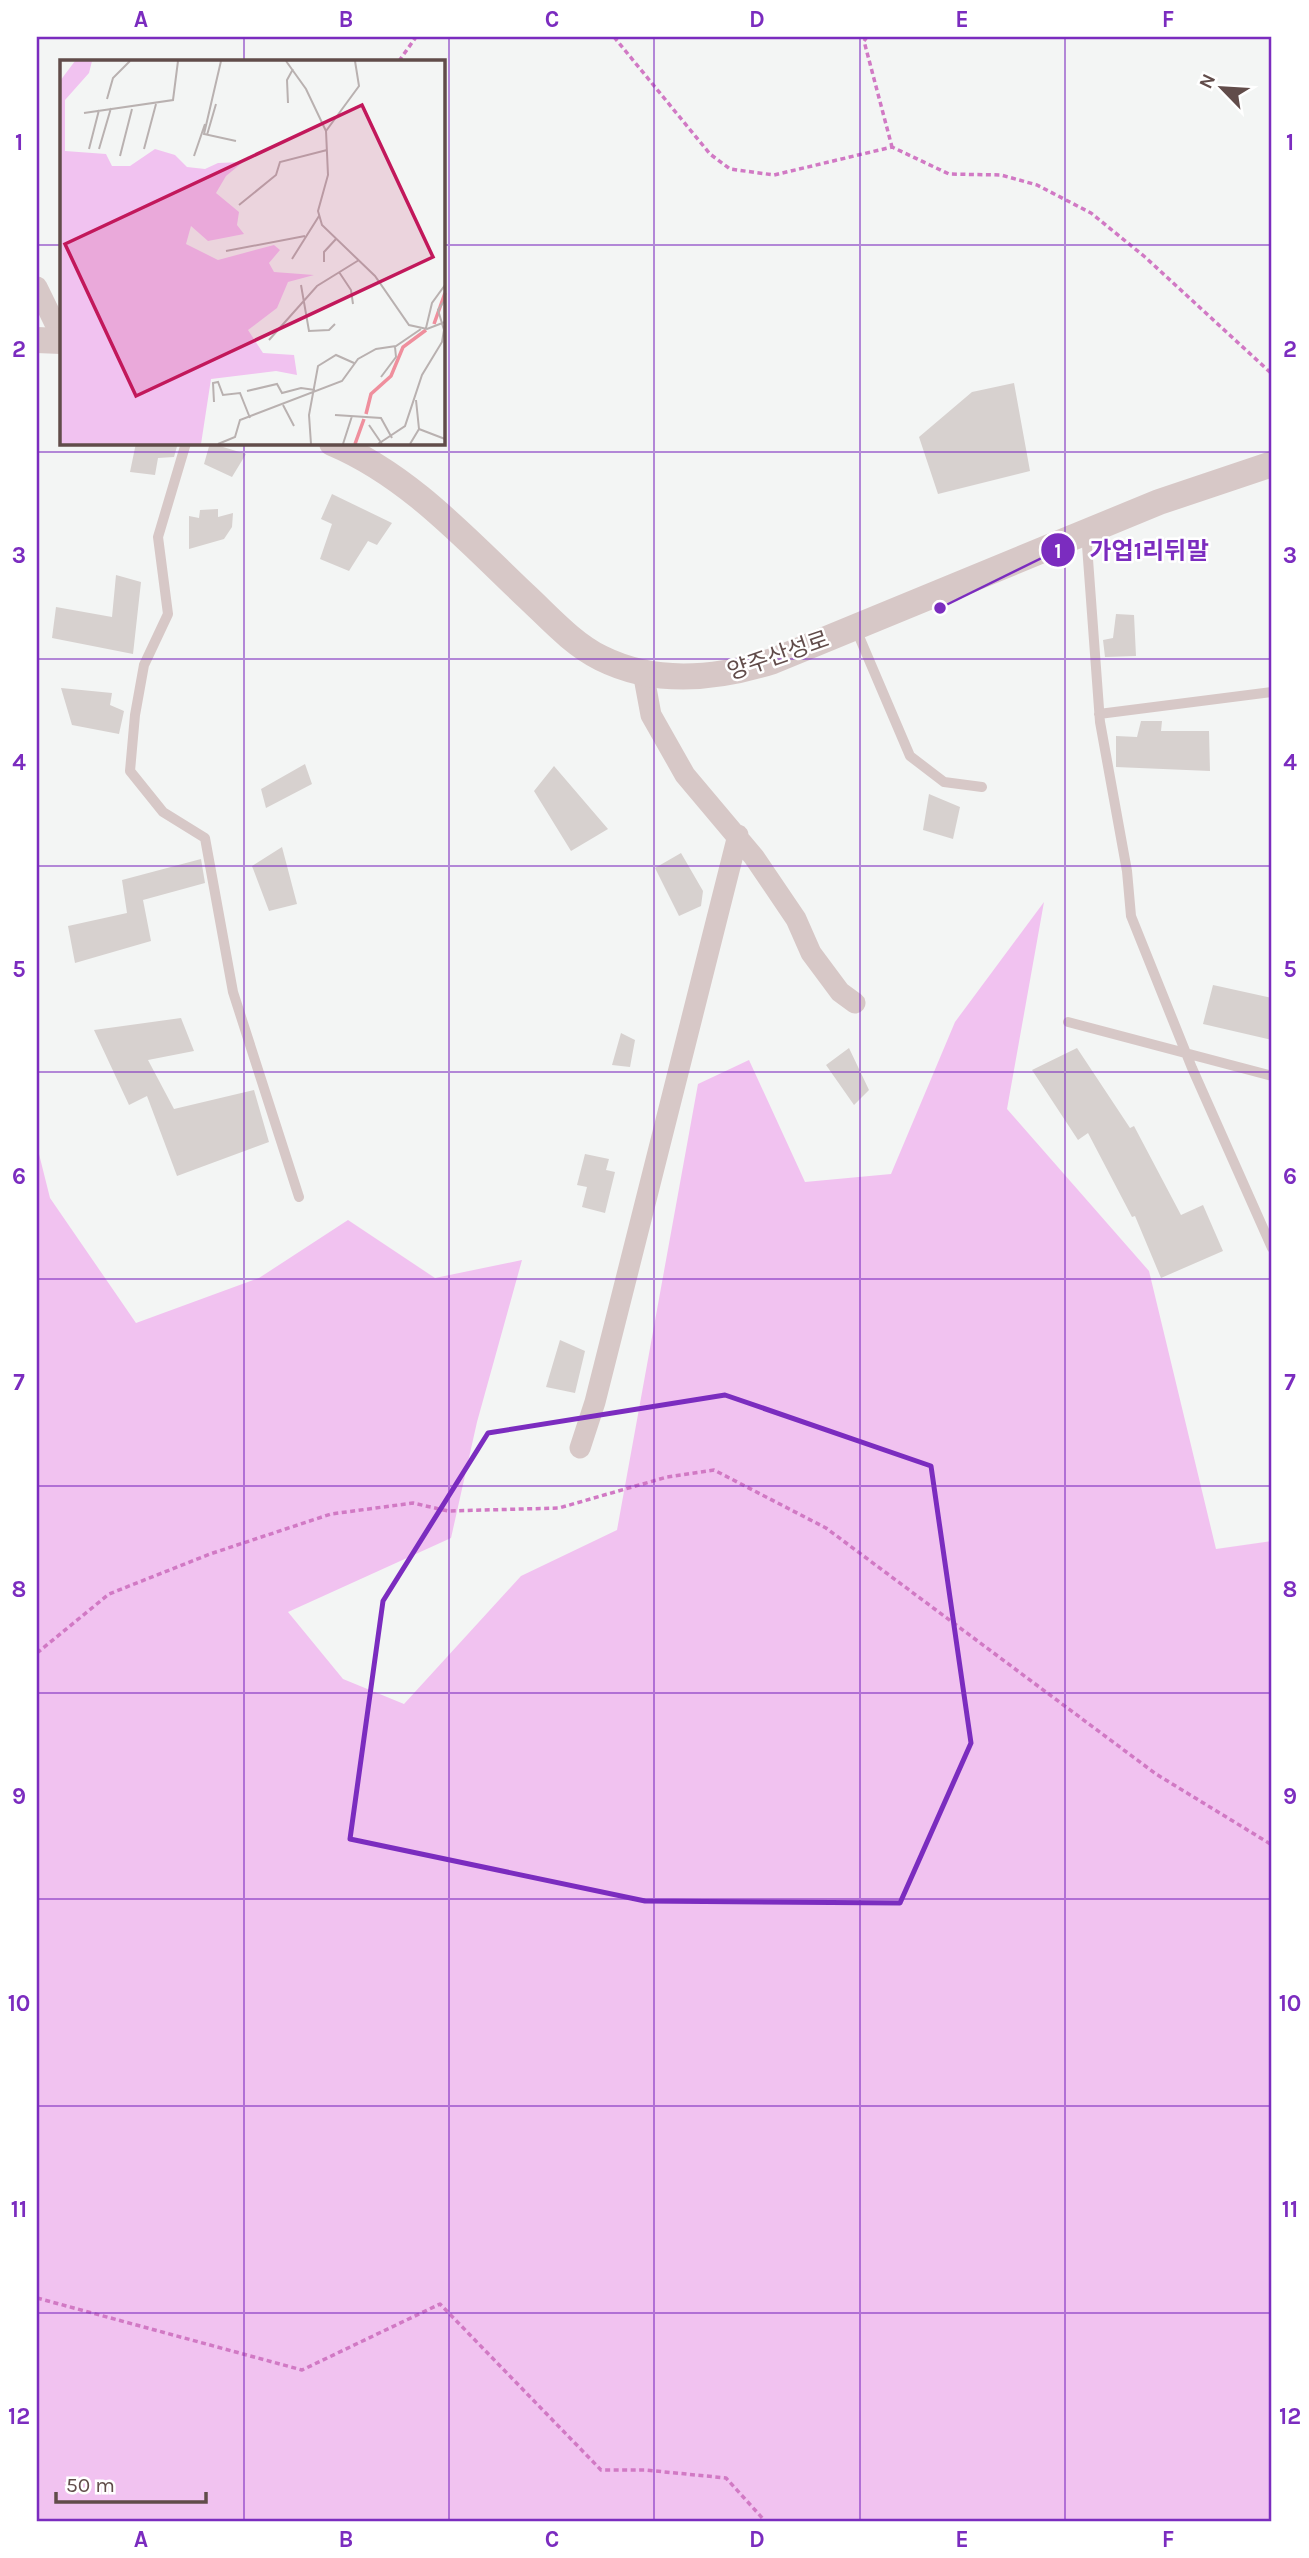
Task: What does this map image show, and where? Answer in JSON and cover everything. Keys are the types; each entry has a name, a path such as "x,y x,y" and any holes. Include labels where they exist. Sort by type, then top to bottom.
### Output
{"street":[{"path":"37,287 60,334"},
{"path":"37,340 60,341"},
{"name":"양주산성로","path":"334,444 383,470 430,506 576,643 617,665 643,672 691,677 752,668 1159,502 1272,464"},
{"path":"643,672 651,715 678,763 737,835 796,919 811,953 840,992 855,1003"},
{"path":"580,1447 596,1402 737,835"}],"lane":[{"path":"186,444 158,537 168,614 144,665 130,771 163,811 205,838 233,992 299,1197"},
{"path":"1086,532 1099,713 1127,871 1131,916 1185,1052 1272,1248"},
{"path":"855,627 909,756 944,782 982,787"},
{"path":"1099,713 1272,692"},
{"path":"1068,1022 1272,1076"}],"path":[{"path":"400,60 416,37"},
{"path":"614,37 710,154 730,169 774,175 892,147 949,174 1001,175 1037,185 1091,213 1164,274 1272,374"},
{"path":"867,37 864,41 870,73 892,147"},
{"path":"37,1653 109,1594 210,1554 331,1514 413,1503 448,1511 559,1508 667,1477 714,1470 826,1528 1156,1774 1272,1846"},
{"path":"37,2298 302,2370 440,2304 601,2470 645,2470 726,2478 765,2521"}],"highlighted area":[{"path":"725,1395 931,1466 971,1743 900,1903 645,1901 350,1839 383,1601 488,1433"}],"shaded area":[{"path":"1044,902 1007,1109 1149,1271 1216,1549 1272,1541 1272,2521 37,2521 37,1146 50,1198 136,1323 259,1278 348,1220 435,1278 522,1260 477,1422 451,1538 288,1612 343,1679 404,1704 521,1576 617,1530 698,1084 749,1060 805,1182 891,1174 955,1022"}],"building":[{"path":"1014,383 1030,471 938,494 919,437 972,392"},
{"path":"136,444 178,444 174,457 158,458 155,475 130,472"},
{"path":"210,444 246,454 232,477 204,464"},
{"path":"332,494 392,523 377,545 368,541 349,571 320,559 332,524 321,519"},
{"path":"218,509 218,517 233,513 232,527 224,539 189,549 189,516 199,518 200,510"},
{"path":"116,575 141,582 133,654 52,638 56,607 112,617"},
{"path":"1116,614 1134,615 1136,656 1105,657 1103,640 1113,638"},
{"path":"61,688 112,693 110,705 124,711 119,734 72,725"},
{"path":"1141,721 1162,721 1161,731 1209,731 1210,771 1116,767 1116,736 1137,737"},
{"path":"305,764 312,784 266,808 261,789"},
{"path":"554,766 608,829 571,851 534,791"},
{"path":"929,794 960,807 953,839 923,830"},
{"path":"282,847 297,904 269,911 252,866"},
{"path":"681,853 703,891 701,906 679,916 655,868"},
{"path":"201,859 205,883 143,900 151,941 75,963 68,926 127,913 122,880"},
{"path":"1213,985 1272,998 1272,1040 1203,1024"},
{"path":"181,1018 194,1051 148,1060 174,1109 254,1090 269,1142 177,1176 147,1096 129,1105 94,1030"},
{"path":"621,1033 635,1040 630,1067 612,1065"},
{"path":"849,1048 869,1090 854,1105 826,1065"},
{"path":"1077,1048 1130,1128 1134,1126 1181,1215 1203,1205 1223,1251 1161,1278 1135,1216 1132,1217 1088,1133 1078,1140 1032,1070"},
{"path":"585,1154 609,1159 606,1170 615,1172 605,1213 582,1207 587,1187 577,1185"},
{"path":"560,1340 585,1351 575,1393 546,1387"}],"place":[{"name":"가업1리뒤말","path":"940,608"}]}
